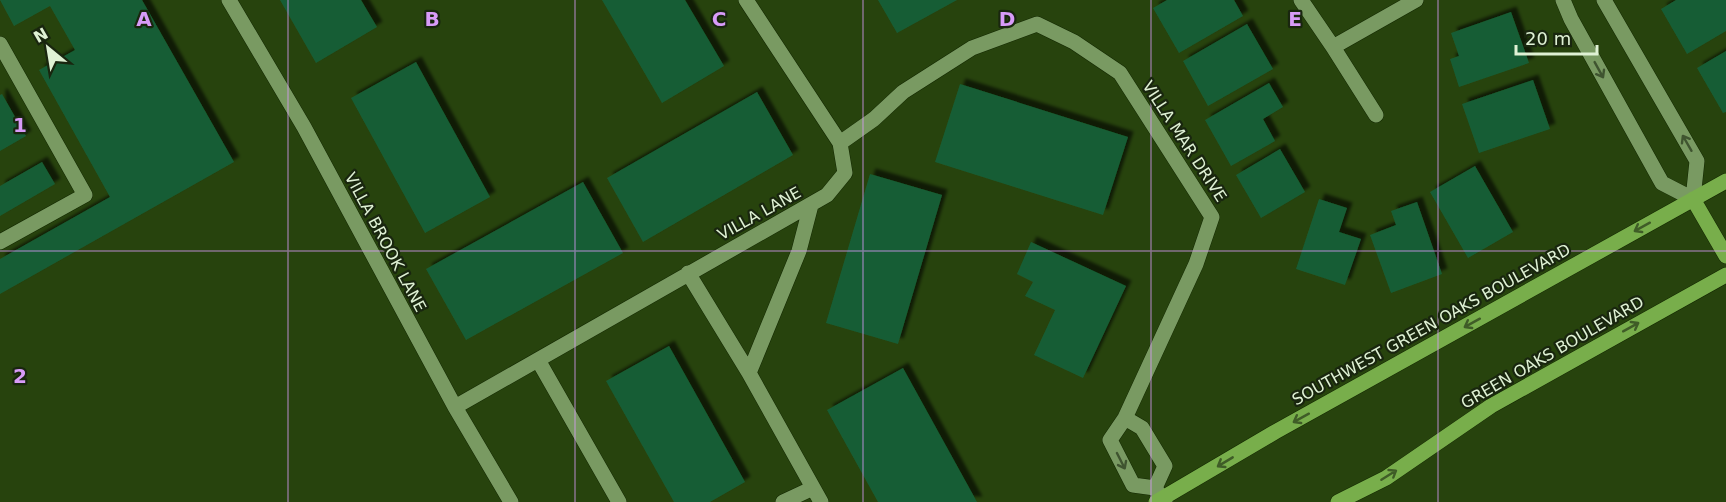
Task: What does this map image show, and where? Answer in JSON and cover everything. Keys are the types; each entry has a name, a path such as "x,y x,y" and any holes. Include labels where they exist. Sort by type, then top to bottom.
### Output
{"main road":[{"name":"SOUTHWEST GREEN OAKS BOULEVARD","path":"1160,498 1726,181"},
{"path":"1693,199 1726,256"},
{"name":"GREEN OAKS BOULEVARD","path":"1338,502 1386,478 1491,405 1726,275"}],"street":[{"name":"VILLA BROOK LANE","path":"229,0 304,127 455,407 511,502"},
{"path":"746,0 840,143"},
{"path":"1301,0 1376,115"},
{"path":"1333,47 1416,0"},
{"path":"1563,0 1571,19 1662,183 1693,199 1697,161 1604,0"},
{"name":"VILLA MAR DRIVE","path":"840,143 874,119 903,92 972,48 1037,24 1074,42 1120,73 1212,216 1196,264 1125,418 1110,440 1133,486 1160,498"},
{"path":"0,44 86,195 0,242"},
{"name":"VILLA LANE","path":"455,407 827,195 845,173 840,143"},
{"path":"749,373 799,251 811,205"},
{"path":"688,273 749,373 821,502"},
{"path":"538,360 619,502"},
{"path":"1125,418 1143,428 1165,466 1160,498"},
{"path":"783,502 813,488"}],"building":[{"path":"0,0 142,0 234,162 0,294 0,259 110,197 39,70 75,50 50,6 14,26"},
{"path":"280,0 361,0 377,27 316,63"},
{"path":"602,0 685,0 724,66 662,103"},
{"path":"878,0 957,0 897,33"},
{"path":"1167,0 1234,0 1243,16 1179,53 1153,8"},
{"path":"1676,0 1726,0 1726,31 1687,54 1661,9"},
{"path":"1511,12 1529,63 1459,87 1450,59 1459,56 1451,33"},
{"path":"1247,24 1273,69 1208,106 1183,61"},
{"path":"1726,51 1726,112 1723,113 1697,68"},
{"path":"416,62 490,197 425,233 351,98"},
{"path":"1533,80 1550,129 1479,153 1462,104"},
{"path":"1269,83 1283,107 1263,119 1275,141 1231,166 1205,120"},
{"path":"960,84 1128,137 1103,215 935,162"},
{"path":"757,92 793,155 643,242 607,178"},
{"path":"2,94 26,136 0,151 0,95"},
{"path":"1280,149 1305,192 1261,218 1236,175"},
{"path":"42,162 55,184 0,216 0,186"},
{"path":"1475,166 1513,232 1468,258 1430,192"},
{"path":"870,174 942,195 898,344 826,323"},
{"path":"583,182 623,253 466,340 426,269"},
{"path":"1319,199 1347,208 1339,232 1361,239 1345,285 1296,269"},
{"path":"1417,202 1442,274 1391,293 1370,235 1396,225 1391,211"},
{"path":"1031,242 1126,286 1083,378 1034,355 1055,310 1025,296 1033,282 1017,274"},
{"path":"669,346 745,482 710,502 674,502 606,381"},
{"path":"903,368 977,502 878,502 827,410"}]}
